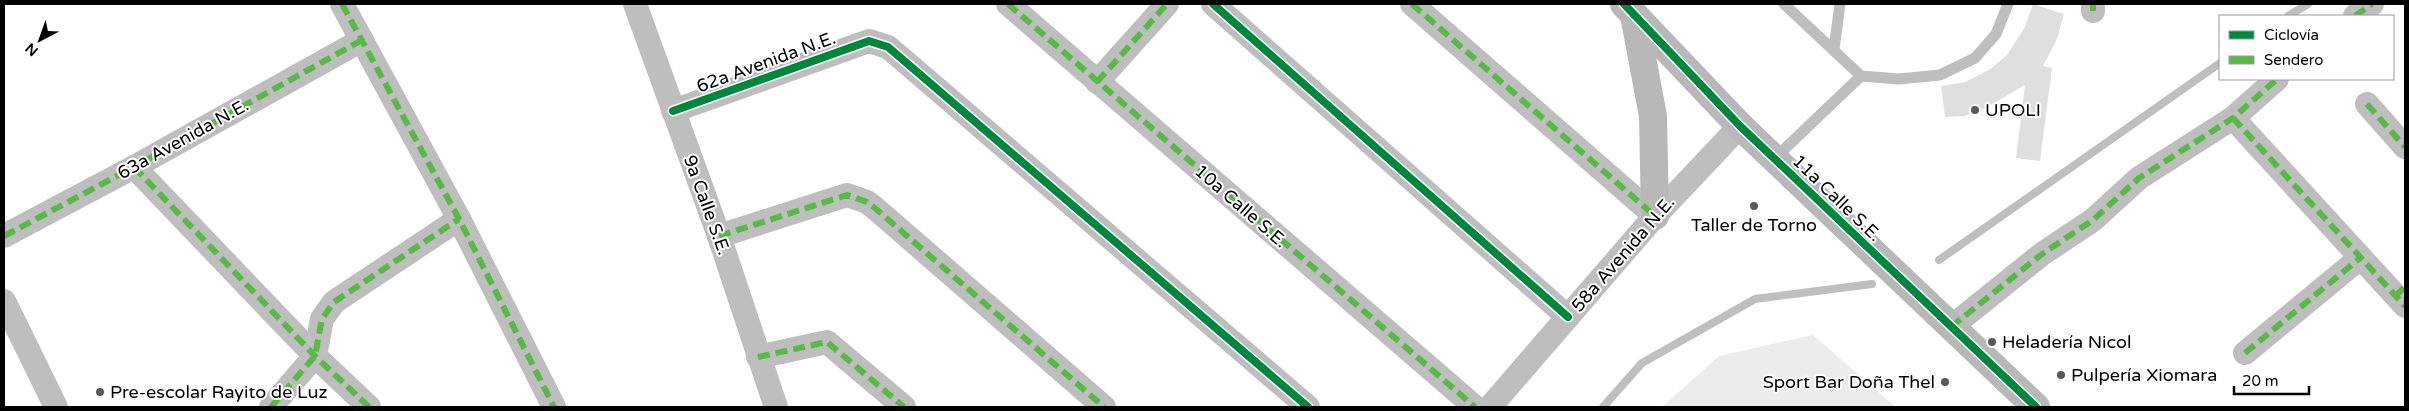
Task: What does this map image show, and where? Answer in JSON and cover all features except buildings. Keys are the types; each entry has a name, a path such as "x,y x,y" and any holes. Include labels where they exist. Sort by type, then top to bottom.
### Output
{"street":[{"path":"342,4 459,220 554,407"},
{"name":"9a Calle S.E.","path":"635,4 719,236 776,407"},
{"name":"10a Calle S.E.","path":"1008,4 1474,407"},
{"path":"1097,82 1167,4"},
{"path":"1213,4 1568,316"},
{"path":"1412,4 1655,216"},
{"path":"2356,15 2372,4"},
{"path":"1629,9 1653,116 1655,216"},
{"name":"11a Calle S.E.","path":"1629,9 1740,126 2036,407"},
{"name":"63a Avenida N.E.","path":"4,236 134,167 362,40"},
{"name":"62a Avenida N.E.","path":"673,112 870,41 892,49 1308,407"},
{"path":"1950,327 2042,254 2093,220 2139,178 2233,118 2277,80"},
{"path":"2367,104 2405,147"},
{"path":"2233,118 2360,258 2402,296"},
{"name":"58a Avenida N.E.","path":"1490,407 1655,216 1740,126"},
{"path":"134,167 315,356 369,407"},
{"path":"719,236 846,195 857,197 876,209 1104,407"},
{"path":"271,407 315,356 322,319 334,302 459,220"},
{"path":"2245,354 2360,258"},
{"path":"4,301 56,407"},
{"path":"758,357 827,342 904,407"}],"lane":[{"path":"1784,4 1861,76 1899,79 1940,75 1975,58 1996,34 2008,4"},
{"path":"1834,49 1840,4"},
{"path":"1774,159 1861,76"}],"shaded area":[{"path":"1813,335 1896,407 1662,407 1719,356"}],"waterway":[{"path":"2290,15 2308,4"},
{"path":"1939,260 2219,64"},
{"path":"1603,407 1642,363 1755,299 1872,284"}],"marked path":[{"path":"342,4 459,219 554,407"},
{"path":"1008,4 1475,407"},
{"path":"1097,82 1167,4"},
{"path":"1412,4 1655,216"},
{"path":"2093,4 2093,11"},
{"path":"2356,15 2372,4"},
{"path":"4,236 134,167 362,40"},
{"path":"1951,327 2042,254 2093,220 2139,178 2233,118 2276,80"},
{"path":"2367,104 2405,147"},
{"path":"2233,118 2405,306"},
{"path":"134,167 315,356 369,407"},
{"path":"719,236 847,195 867,202 1104,407"},
{"path":"271,407 315,356 322,319 334,302 459,219"},
{"path":"2245,353 2360,258"},
{"path":"2395,296 2405,287"},
{"path":"758,357 827,342 904,407"}],"cycle path":[{"path":"1213,4 1568,317"},
{"path":"1624,4 1740,126 2036,407"},
{"path":"673,111 869,41 888,47 1308,407"}],"place":[{"name":"UPOLI","path":"1975,110"},
{"name":"Taller de Torno","path":"1754,206"},
{"name":"Heladería Nicol","path":"1992,342"},
{"name":"Pulpería Xiomara","path":"2061,375"},
{"name":"Sport Bar Doña Thel","path":"1945,382"},
{"name":"Pre-escolar Rayito de Luz","path":"100,392"}]}
